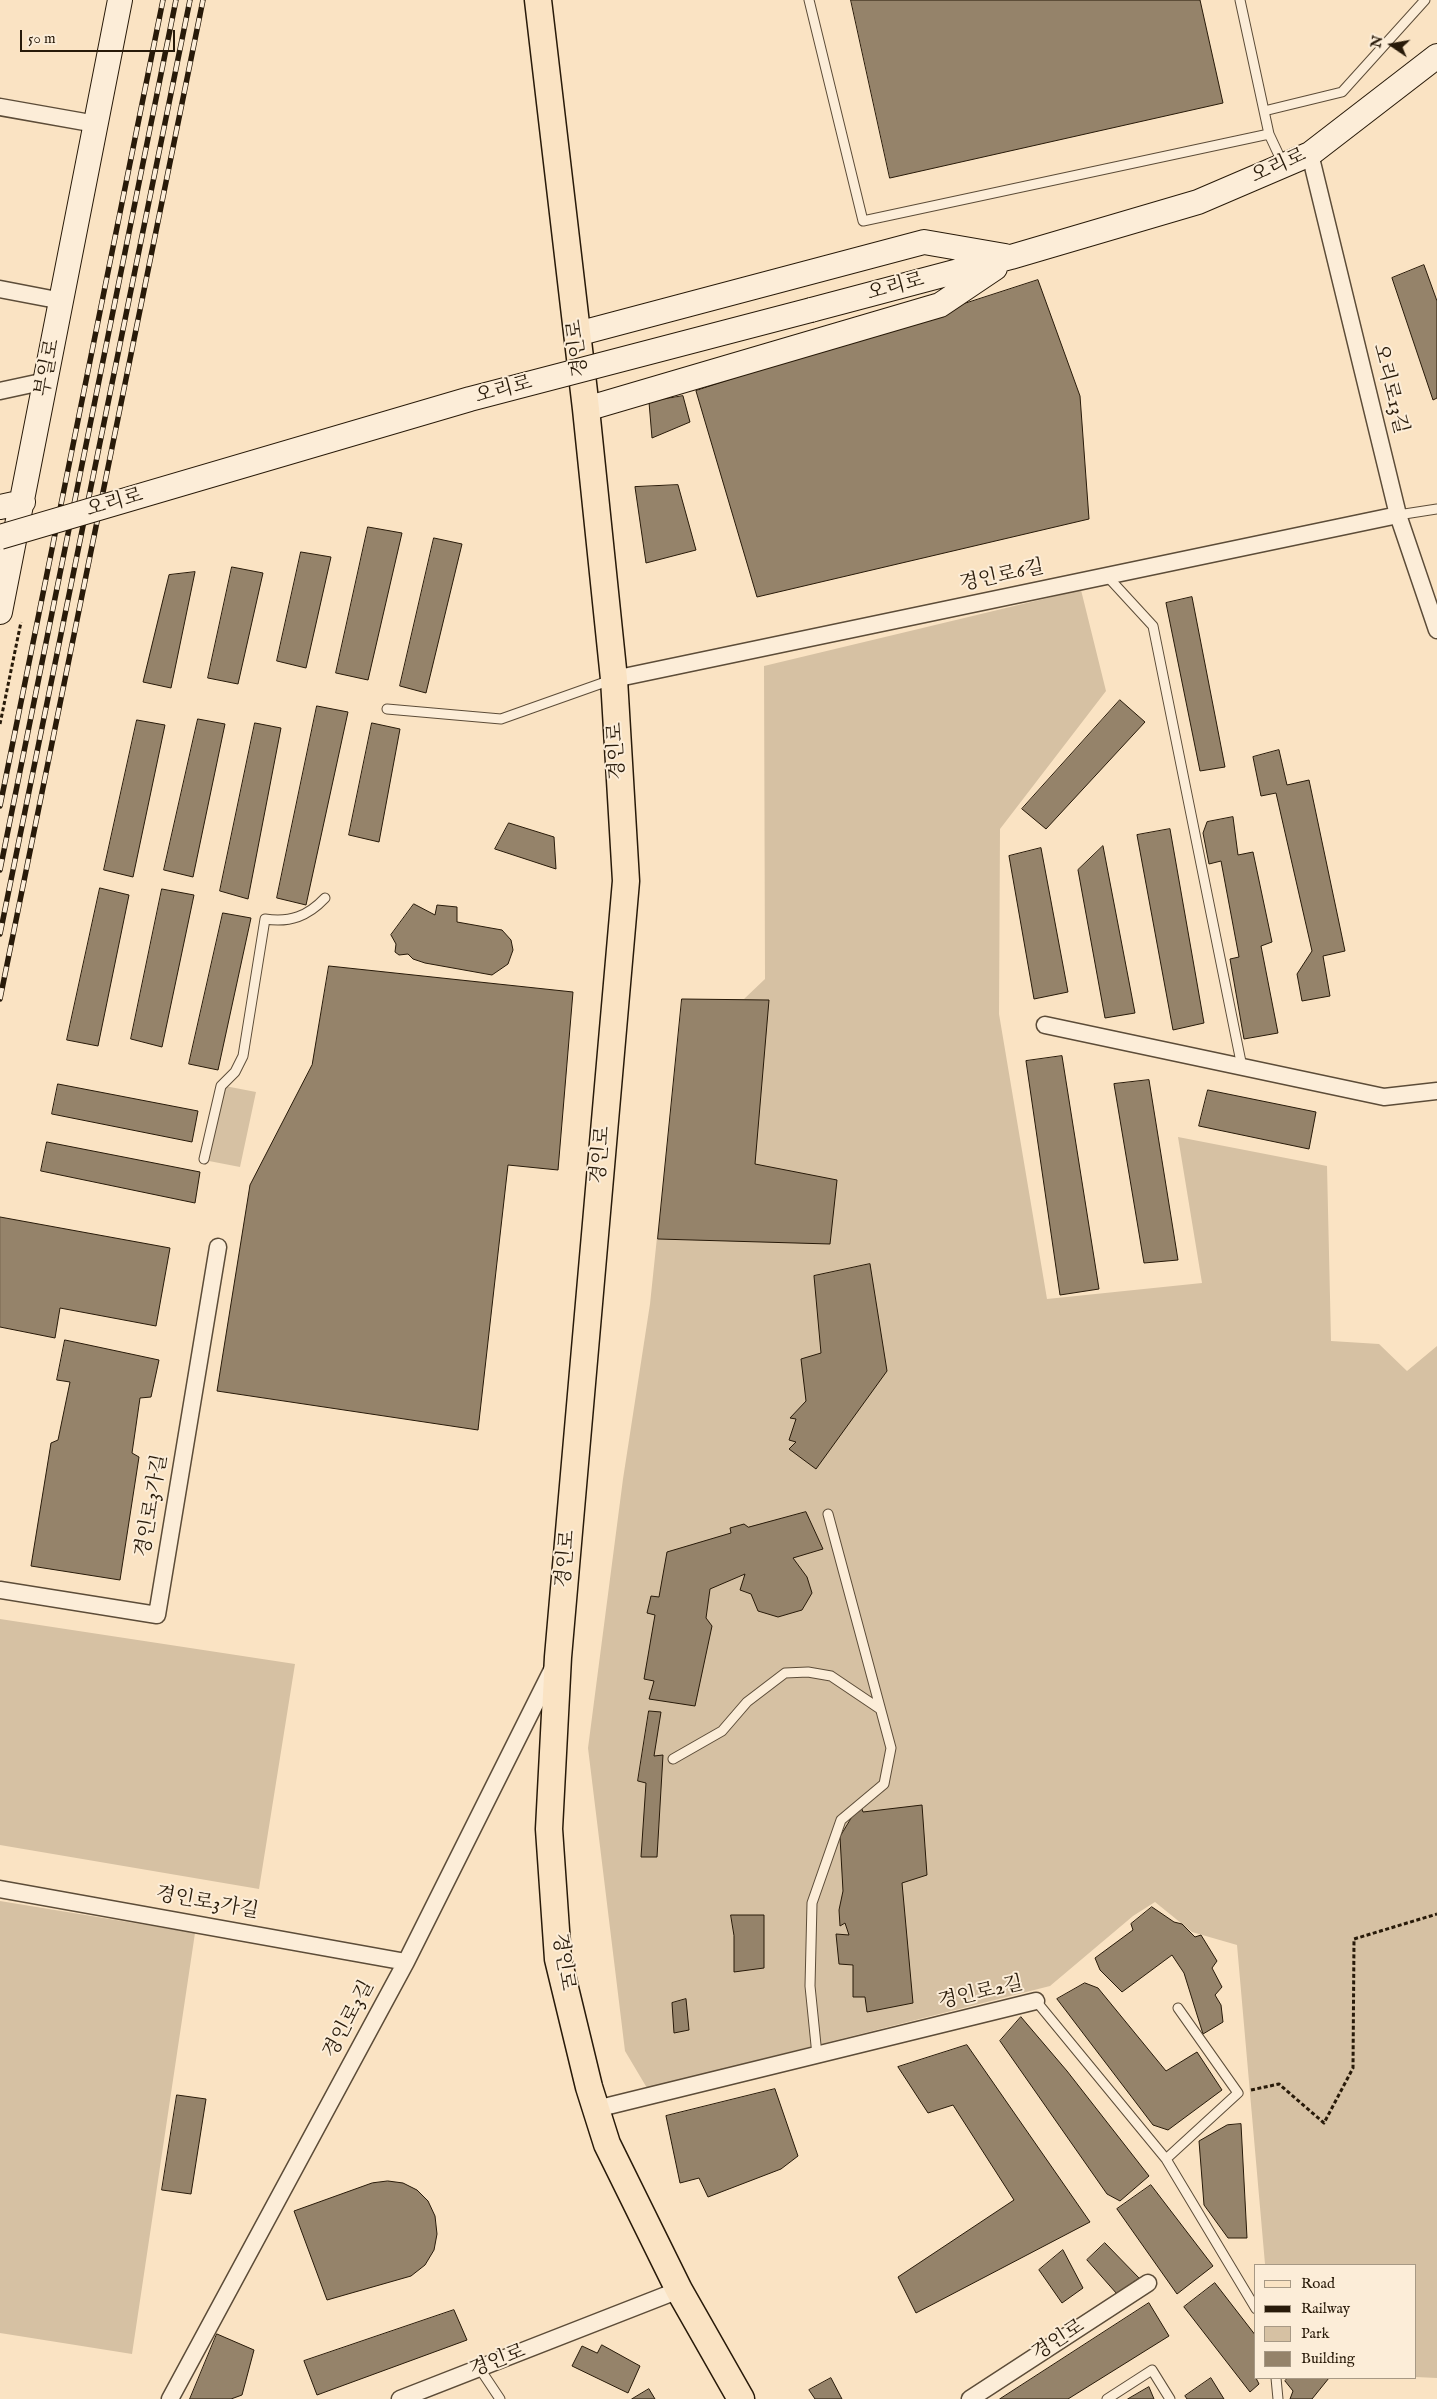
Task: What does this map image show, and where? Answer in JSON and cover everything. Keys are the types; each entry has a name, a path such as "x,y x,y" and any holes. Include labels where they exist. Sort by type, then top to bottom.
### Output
{"main road":[{"name":"부일로","path":"10,616 4,571 23,502 120,0"},
{"name":"경인로","path":"538,0 586,409 614,679 626,881 558,1657 549,1829 558,1959 596,2109 608,2144 679,2290 740,2399"},
{"name":"오리로","path":"0,537 470,399 1011,257 1198,202 1310,154 1437,56"},
{"name":"오리로","path":"577,334 924,242 1011,257"},
{"name":"오리로","path":"586,409 940,305 1011,257"},
{"path":"0,508 23,502"}],"street":[{"path":"0,106 96,124"},
{"name":"오리로13길","path":"1310,154 1398,515 1437,630"},
{"path":"0,288 62,301"},
{"path":"0,391 46,381"},
{"name":"경인로6길","path":"614,679 1398,515"},
{"path":"1045,1025 1384,1097 1437,1092"},
{"name":"경인로3가길","path":"0,1590 156,1615 218,1247"},
{"name":"경인로3길","path":"170,2399 406,1962 558,1657"},
{"name":"경인로3가길","path":"0,1889 406,1962"},
{"name":"경인로2길","path":"596,2109 1036,2001"},
{"name":"경인로","path":"970,2399 1148,2282"},
{"name":"경인로","path":"400,2399 679,2290"}],"lane":[{"path":"809,0 863,220 1269,134"},
{"path":"1240,0 1269,134 1284,166"},
{"path":"1264,111 1342,92 1425,0"},
{"path":"1398,515 1437,509"},
{"path":"1107,576 1153,626 1242,1067"},
{"path":"387,709 501,719 614,679"},
{"path":"204,1159 221,1086 235,1072 243,1056 265,919 281,922 313,911 325,898"},
{"path":"817,2055 810,1986 812,1903 841,1820 884,1784 892,1748 828,1514"},
{"path":"673,1760 722,1731 746,1702 785,1673 808,1672 831,1676 880,1709"},
{"name":"경인로2길","path":"1036,2001 1166,2159 1254,2306"},
{"path":"1166,2159 1238,2093 1178,2008"},
{"path":"480,2369 500,2399"},
{"path":"1107,2399 1152,2370 1170,2399"},
{"path":"1276,2379 1278,2399"}],"path":[{"path":"0,724 10,616"},
{"path":"1238,2093 1279,2084 1324,2123 1353,2068 1354,1939 1437,1914"}],"green space":[{"path":"1081,590 1106,691 1000,829 999,1014 1047,1299 1202,1283 1178,1137 1327,1166 1331,1341 1379,1344 1407,1371 1437,1346 1437,2378 1417,2377 1417,2264 1265,2264 1237,1945 1192,1932 1155,1902 1133,1916 1050,1986 647,2088 625,2051 588,1748 623,1479 650,1304 682,999 744,999 765,979 764,666"},
{"path":"225,1086 256,1092 240,1167 209,1161"},
{"path":"0,1619 295,1664 259,1889 0,1845"},
{"path":"0,1901 195,1933 132,2354 0,2333"}],"building":[{"path":"851,0 1200,0 1223,103 890,178"},
{"path":"1424,265 1437,301 1437,398 1433,400 1392,278"},
{"path":"1038,280 1080,396 1089,519 757,597 696,391"},
{"path":"683,396 690,422 652,438 649,402"},
{"path":"678,485 696,550 646,563 635,487"},
{"path":"368,527 402,533 368,680 336,673"},
{"path":"434,538 462,544 426,693 400,686"},
{"path":"301,552 331,557 306,668 277,661"},
{"path":"232,567 263,573 238,684 208,678"},
{"path":"195,572 171,688 143,682 169,575"},
{"path":"1192,597 1225,767 1200,771 1166,603"},
{"path":"1120,700 1145,722 1046,829 1022,809"},
{"path":"317,706 348,712 306,905 277,898"},
{"path":"198,719 225,724 193,877 164,870"},
{"path":"137,720 165,725 133,877 104,870"},
{"path":"255,723 281,728 248,899 220,891"},
{"path":"372,723 400,729 379,842 349,835"},
{"path":"1279,750 1287,785 1309,780 1345,951 1323,956 1330,996 1302,1001 1297,974 1312,951 1276,793 1261,796 1253,757"},
{"path":"1233,817 1238,855 1253,852 1272,942 1261,946 1278,1033 1244,1039 1230,959 1239,957 1221,861 1209,864 1203,833 1207,822"},
{"path":"509,823 554,837 556,869 495,849"},
{"path":"1170,829 1204,1023 1173,1030 1137,835"},
{"path":"1103,846 1135,1013 1105,1018 1078,870"},
{"path":"1041,848 1068,992 1034,999 1009,856"},
{"path":"100,888 129,895 98,1046 67,1040"},
{"path":"162,889 194,895 162,1047 131,1039"},
{"path":"414,904 435,915 437,905 457,907 457,922 502,930 511,940 513,950 508,964 492,975 425,963 413,959 408,954 399,955 395,952 396,944 391,935"},
{"path":"223,913 251,918 218,1070 189,1064"},
{"path":"329,966 573,992 558,1170 508,1165 478,1430 217,1391 250,1185 312,1065"},
{"path":"682,999 769,1000 755,1164 837,1180 830,1244 658,1239"},
{"path":"1062,1056 1099,1289 1060,1295 1026,1061"},
{"path":"1149,1080 1178,1260 1144,1263 1114,1084"},
{"path":"58,1084 198,1111 192,1142 52,1114"},
{"path":"1208,1090 1316,1112 1309,1149 1199,1126"},
{"path":"47,1142 200,1172 195,1203 41,1171"},
{"path":"0,1217 170,1248 156,1326 60,1308 55,1338 0,1327"},
{"path":"870,1264 887,1371 816,1469 789,1449 796,1442 789,1440 796,1419 790,1418 806,1401 801,1359 821,1353 814,1276"},
{"path":"65,1340 159,1360 151,1397 140,1398 132,1453 139,1457 120,1580 31,1566 51,1443 58,1440 70,1382 57,1380"},
{"path":"806,1512 823,1549 793,1558 807,1577 812,1593 802,1610 778,1617 758,1611 751,1594 740,1590 745,1574 710,1589 706,1618 712,1626 695,1706 649,1699 654,1681 644,1679 655,1615 647,1613 651,1596 659,1597 667,1552 731,1533 730,1528 744,1524 748,1527"},
{"path":"649,1711 661,1712 654,1756 663,1755 657,1857 641,1857 646,1783 638,1781"},
{"path":"860,1804 863,1812 922,1805 927,1875 902,1883 913,2003 867,2012 865,1997 853,1997 853,1965 839,1964 836,1934 849,1935 845,1923 840,1926 839,1910 843,1891 840,1837"},
{"path":"1152,1907 1174,1922 1182,1924 1195,1937 1201,1935 1217,1961 1212,1968 1222,1987 1215,1995 1221,2005 1223,2022 1203,2034 1184,1973 1172,1955 1122,1992 1100,1970 1095,1958 1133,1930 1131,1924"},
{"path":"731,1915 764,1915 764,1968 734,1972 734,1936"},
{"path":"1085,1983 1098,1988 1166,2071 1197,2052 1222,2090 1168,2130 1153,2125 1057,1999"},
{"path":"686,1999 689,2030 674,2033 672,2003"},
{"path":"1021,2017 1067,2071 1149,2176 1120,2201 1107,2194 1000,2041"},
{"path":"967,2045 1090,2222 916,2313 898,2277 1014,2200 953,2105 928,2113 898,2067"},
{"path":"775,2089 798,2156 781,2169 708,2197 699,2178 680,2183 666,2116"},
{"path":"177,2095 206,2099 191,2194 162,2190"},
{"path":"1241,2124 1247,2238 1228,2238 1204,2205 1199,2141 1227,2125"},
{"path":"388,2181 403,2183 417,2190 428,2201 435,2216 437,2234 434,2250 425,2265 411,2276 327,2300 294,2211 372,2183"},
{"path":"1151,2185 1213,2266 1177,2294 1117,2209"},
{"path":"1105,2243 1139,2278 1117,2294 1087,2260"},
{"path":"1063,2250 1083,2288 1062,2303 1039,2270"},
{"path":"1215,2283 1254,2333 1254,2379 1256,2379 1259,2384 1250,2392 1184,2307"},
{"path":"1149,2303 1169,2336 1068,2399 1000,2399"},
{"path":"454,2310 467,2340 317,2395 304,2361"},
{"path":"217,2334 254,2350 242,2395 231,2399 190,2399"},
{"path":"602,2345 640,2366 628,2393 572,2366 582,2346 597,2353"},
{"path":"831,2378 842,2399 815,2399 809,2390"},
{"path":"1211,2378 1224,2399 1187,2399 1185,2396"},
{"path":"1287,2379 1328,2379 1312,2399 1290,2399 1293,2391 1285,2381"},
{"path":"1149,2387 1154,2399 1128,2399"},
{"path":"649,2389 655,2399 632,2399"}],"railway":[{"path":"0,806 163,0"},
{"path":"0,870 176,0"},
{"path":"0,934 190,0"},
{"path":"0,999 203,0"}]}
